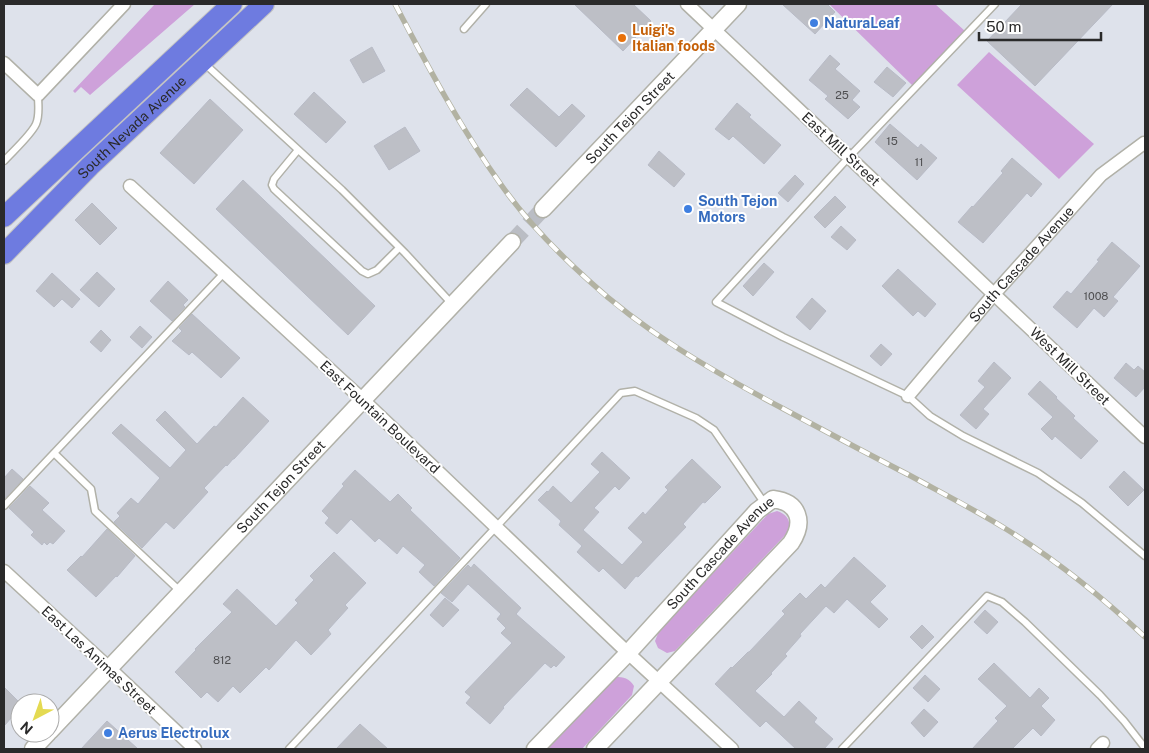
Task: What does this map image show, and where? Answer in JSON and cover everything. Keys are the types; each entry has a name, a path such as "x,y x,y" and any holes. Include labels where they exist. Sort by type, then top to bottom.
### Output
{"main road":[{"name":"South Nevada Avenue","path":"4,217 232,4"},
{"name":"South Nevada Avenue","path":"4,254 90,166 264,4"}],"street":[{"path":"4,63 38,95 124,4"},
{"name":"East Mill Street","path":"687,4 994,294"},
{"name":"South Tejon Street","path":"543,209 738,4"},
{"name":"South Cascade Avenue","path":"908,396 994,294 1102,175 1144,142"},
{"name":"East Fountain Boulevard","path":"130,186 363,400 628,653 732,749"},
{"name":"South Tejon Street","path":"60,720 512,242"},
{"name":"West Mill Street","path":"994,294 1144,434"},
{"name":"South Cascade Avenue","path":"535,749 628,653 757,511 773,499 782,500 792,507 797,512 798,519 797,534 792,543 595,749"},
{"name":"East Las Animas Street","path":"4,571 109,668 190,748"}],"lane":[{"path":"464,29 486,4"},
{"path":"995,4 849,157 716,302 908,396 930,416 963,436 1038,473 1082,503 1145,556"},
{"path":"202,62 342,190 453,305"},
{"path":"4,161 27,137 37,123 39,114 38,95"},
{"path":"298,150 274,179 272,185 274,189 362,271 368,274 377,270 399,248"},
{"path":"4,506 224,273"},
{"path":"289,749 621,392 634,391 696,418 714,430 765,504"},
{"path":"54,453 90,489 96,511 181,592"},
{"path":"842,749 987,596 1002,602 1025,622 1100,695 1145,748"}],"shaded area":[{"path":"155,4 195,4 90,95 81,87 75,93 73,91"},
{"path":"829,4 935,4 965,31 913,86"},
{"path":"989,52 1094,144 1059,179 957,85"},
{"path":"777,511 788,518 789,531 675,651 667,653 658,648 655,641 659,631 768,514"},
{"path":"615,677 630,681 634,686 632,695 582,749 547,749"}],"building":[{"name":"Luigi's Italian foods","path":"574,4 633,4 651,21 623,51"},
{"name":"NaturaLeaf","path":"782,4 827,4 835,12 815,34"},
{"path":"1022,4 1113,4 1035,86 987,41"},
{"path":"372,47 385,71 363,83 350,60"},
{"path":"830,55 840,64 835,69 860,91 852,100 860,107 848,119 825,99 828,96 809,80"},
{"path":"887,67 906,83 893,97 874,82"},
{"path":"527,88 559,117 572,104 585,116 556,147 510,105"},
{"path":"314,92 346,122 326,143 294,114"},
{"path":"210,99 243,130 194,184 160,153"},
{"path":"737,103 751,115 749,117 781,145 764,164 733,136 729,140 715,129"},
{"path":"890,124 918,148 921,144 937,158 917,180 875,142"},
{"path":"405,127 420,151 389,170 374,146"},
{"path":"659,151 685,174 674,187 648,165"},
{"path":"1012,158 1042,184 1031,197 1027,193 983,243 958,222 1003,173 1001,171"},
{"path":"795,175 804,184 788,202 778,193"},
{"path":"243,180 375,306 348,335 216,209"},
{"path":"835,196 846,207 825,228 814,217"},
{"path":"92,203 117,228 100,245 75,220"},
{"path":"841,226 856,240 847,250 831,237"},
{"path":"1112,242 1140,266 1113,297 1118,301 1104,317 1094,308 1077,328 1053,307 1067,291 1071,294 1099,261 1097,260"},
{"path":"764,263 774,272 753,296 743,286"},
{"path":"898,269 936,304 925,317 918,311 913,316 882,286"},
{"path":"97,272 115,289 99,307 80,290"},
{"path":"52,273 80,299 72,308 62,299 54,307 36,291"},
{"path":"168,281 188,300 183,305 185,307 172,321 150,301"},
{"path":"812,298 826,311 810,330 796,317"},
{"path":"192,314 240,358 221,378 192,352 189,355 172,341 182,331 179,328"},
{"path":"140,326 152,337 142,348 130,337"},
{"path":"101,330 111,340 101,352 90,342"},
{"path":"881,344 892,354 881,366 870,356"},
{"path":"994,362 1011,378 983,409 989,414 976,429 960,415 985,387 978,381"},
{"path":"1126,363 1134,370 1138,366 1145,372 1145,387 1136,397 1114,378"},
{"path":"1040,381 1075,416 1073,418 1098,441 1081,459 1055,436 1052,440 1041,429 1053,417 1028,394"},
{"path":"243,397 269,421 204,488 208,492 174,529 166,522 142,548 114,522 120,516 117,513 131,498 138,504 160,478 112,433 121,424 170,468 186,450 156,420 165,411 197,444 214,426 216,427"},
{"path":"602,452 630,478 619,490 615,486 594,508 599,512 583,530 622,565 643,542 628,528 643,512 645,515 668,490 665,487 692,459 721,487 705,503 703,502 683,524 686,527 625,589 603,568 599,572 577,552 582,546 559,525 561,521 538,500 553,486 571,503 600,472 591,464"},
{"path":"12,469 23,479 4,499 4,478"},
{"path":"355,470 390,502 398,494 412,508 410,510 460,558 434,586 419,572 425,565 403,546 397,554 379,538 375,542 351,519 337,534 325,523 329,518 322,511"},
{"path":"1124,471 1144,490 1128,506 1109,487"},
{"path":"30,486 49,503 42,510 65,531 53,544 50,542 47,545 44,542 42,545 31,535 34,532 9,508"},
{"path":"107,529 135,556 96,597 67,570 82,557"},
{"path":"334,552 366,583 345,605 348,608 328,630 331,634 311,655 296,640 269,670 266,667 240,693 233,686 218,702 207,692 201,698 175,672 232,612 223,604 237,589 276,626 298,603 295,600 314,580 310,576"},
{"path":"854,557 886,586 870,602 888,619 879,628 847,599 834,613 826,606 800,634 801,636 785,654 787,656 772,674 755,691 784,717 799,701 817,718 814,722 833,739 824,749 796,749 766,721 760,727 715,684 785,614 782,611 800,593 806,599 821,584 825,588"},
{"path":"474,564 521,608 516,614 565,657 556,667 554,665 551,668 545,663 503,707 490,724 466,703 471,697 465,692 512,643 501,633 506,628 497,619 501,614 468,584 452,602 441,593 468,565 471,568"},
{"path":"445,598 459,610 443,627 430,615"},
{"path":"985,610 998,622 987,634 974,622"},
{"path":"922,625 934,637 922,649 910,637"},
{"path":"994,663 1030,698 1039,688 1049,698 1041,706 1055,720 1041,736 1033,728 1012,749 972,749 998,721 995,718 1007,706 978,679"},
{"path":"925,675 940,689 928,702 913,688"},
{"path":"4,687 10,693 10,719 4,726"},
{"path":"924,709 938,722 924,737 911,723"},
{"path":"107,721 138,749 81,749"},
{"path":"360,724 388,749 336,749"}],"tunnel":[{"path":"512,242 543,209"}],"railway":[{"path":"395,4 459,120 502,186 542,235 609,298 655,333 729,379 1006,529 1043,553 1078,580 1145,637"}],"place":[{"name":"NaturaLeaf","path":"814,23"},
{"name":"Luigi's Italian foods","path":"622,38"},
{"name":"South Tejon Motors","path":"688,209"},
{"name":"Aerus Electrolux","path":"108,733"}]}
